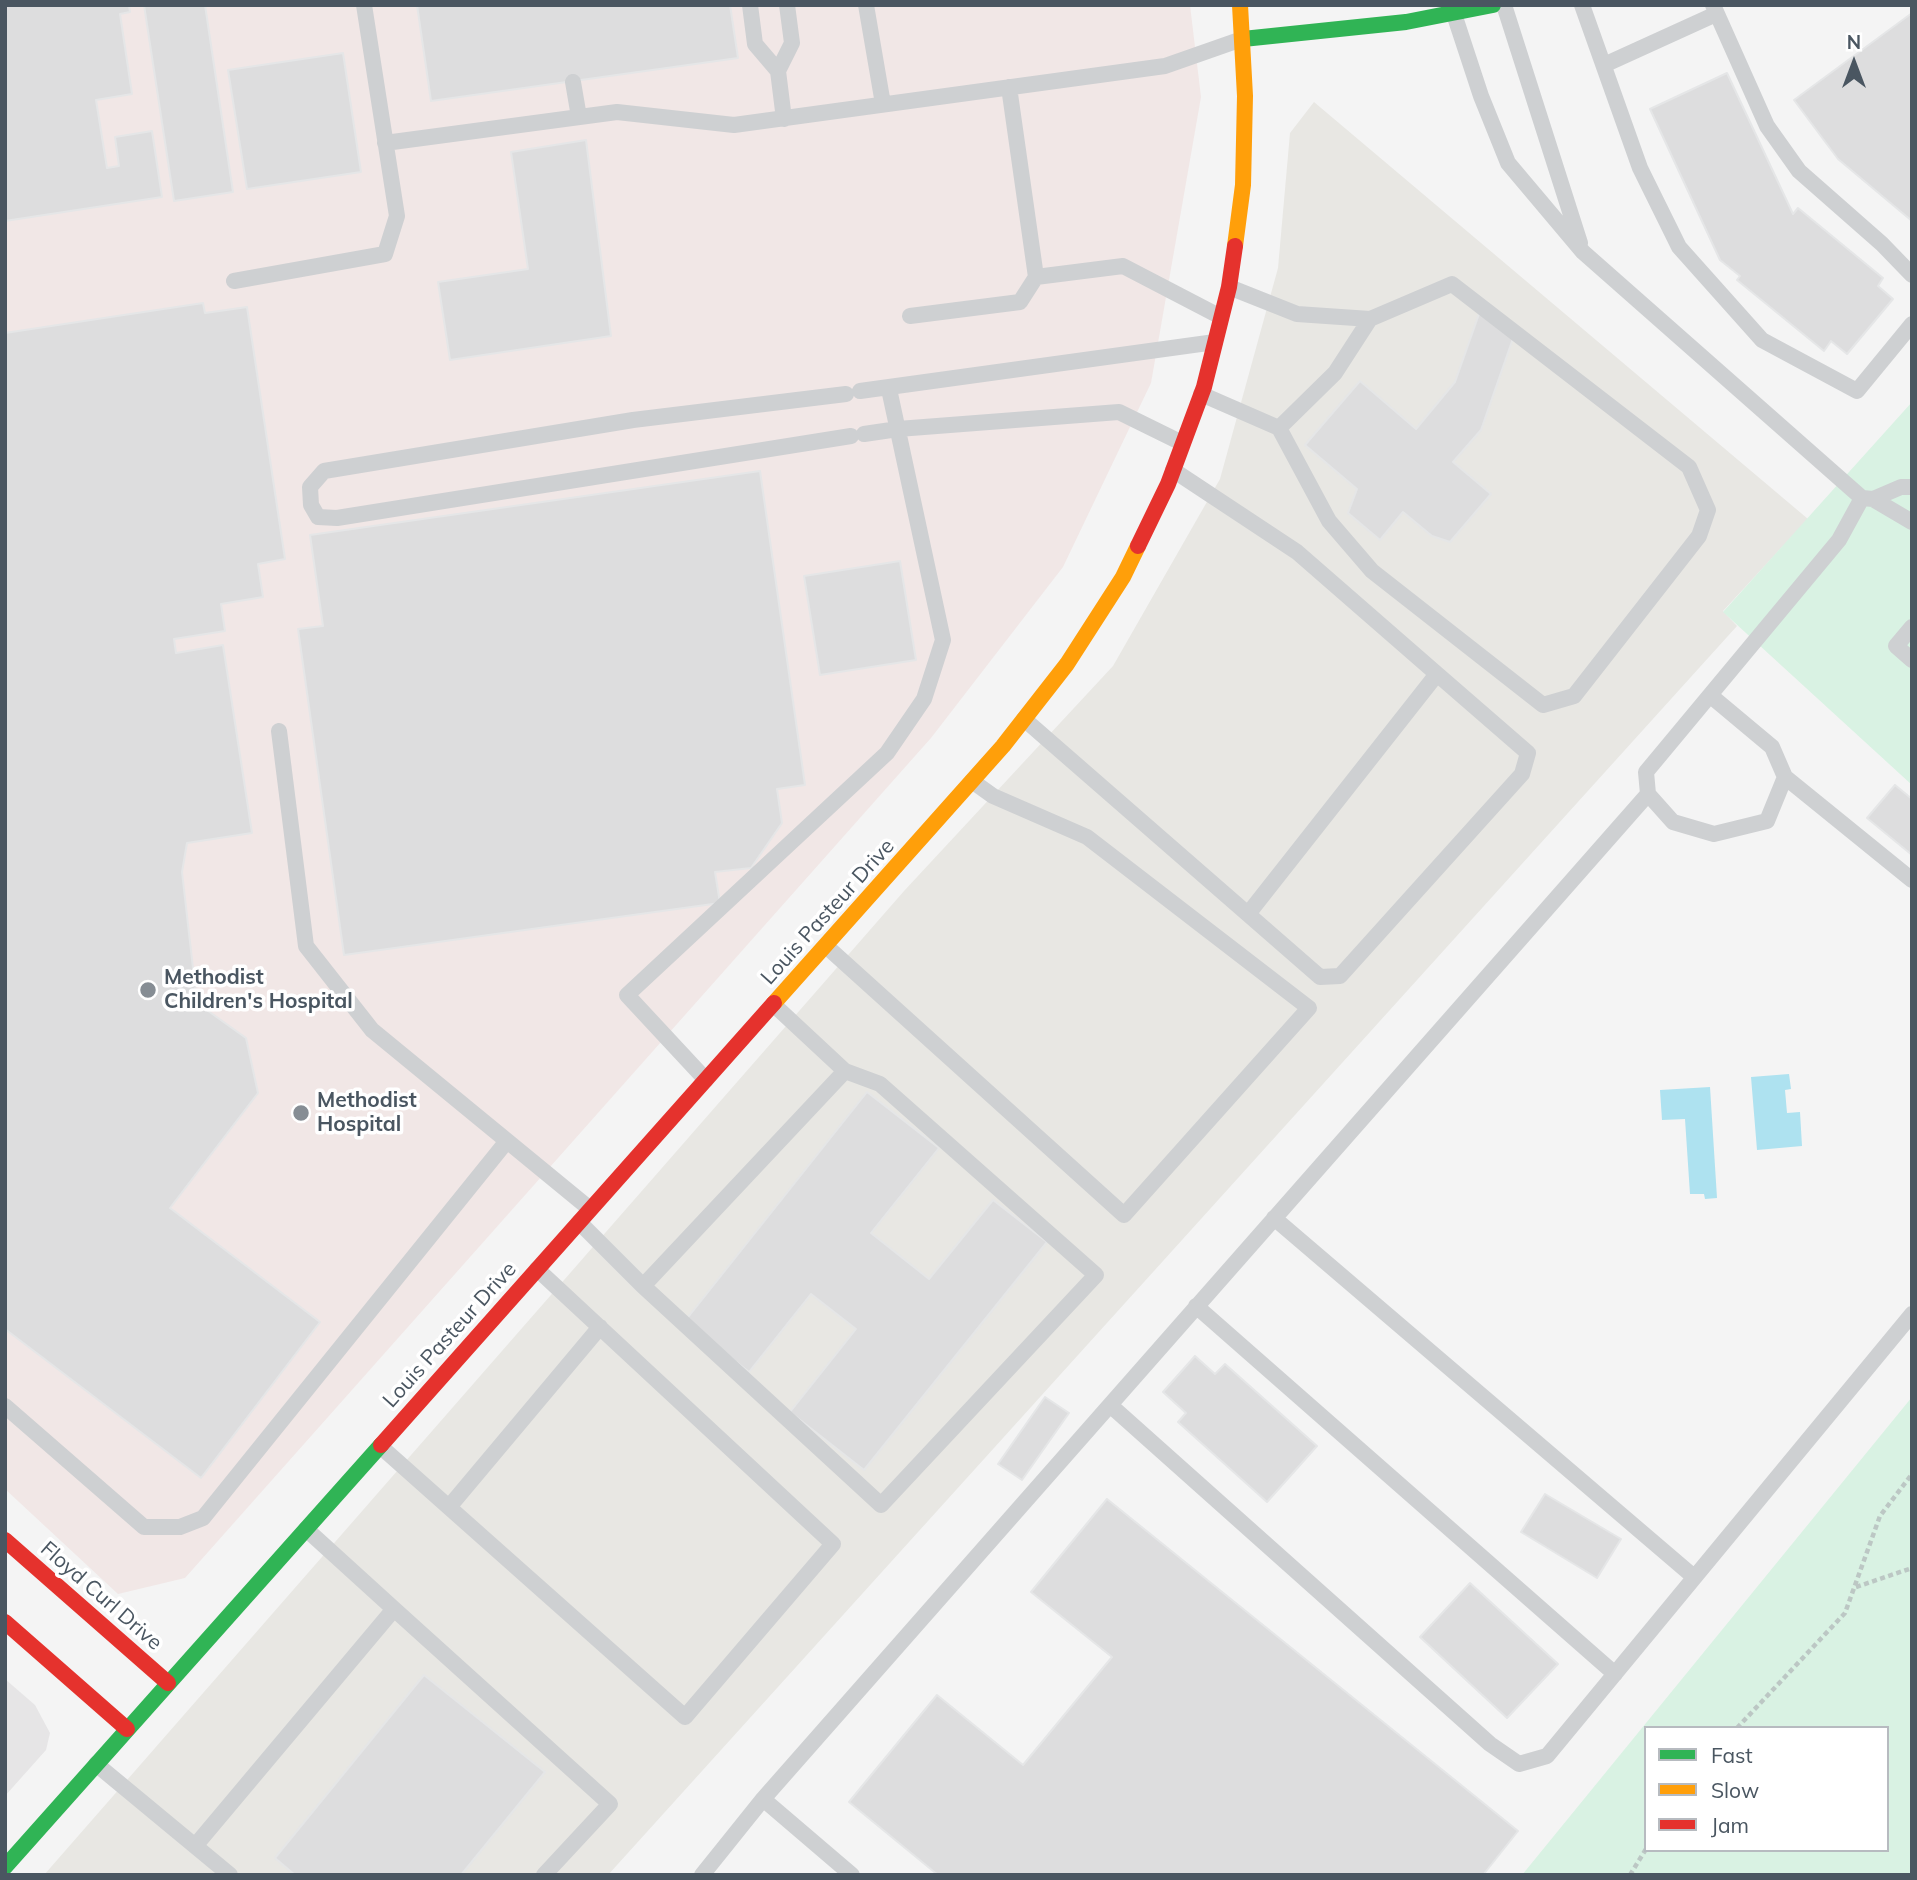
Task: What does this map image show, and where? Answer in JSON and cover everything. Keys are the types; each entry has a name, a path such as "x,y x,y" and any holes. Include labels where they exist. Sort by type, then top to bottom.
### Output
{"street":[{"name":"Louis Pasteur Drive","path":"5,1867 972,781 1067,664 1122,577 1173,470 1201,394 1215,342 1229,287 1243,185 1243,39 1240,5"},
{"path":"1243,39 1454,14 1493,5"},
{"name":"Floyd Curl Drive","path":"5,1540 168,1683"},
{"path":"5,1622 127,1729"}],"lane":[{"path":"234,281 385,254 397,216 364,5"},
{"path":"750,5 755,44 778,71 784,119"},
{"path":"778,71 792,43 787,5"},
{"path":"1504,5 1583,252"},
{"path":"1582,5 1640,168 1679,247 1762,340 1857,391 1912,324"},
{"path":"1604,65 1715,9 1767,126 1799,171 1882,244 1912,275"},
{"path":"867,12 883,104"},
{"path":"1454,14 1481,96 1508,163 1583,252 1868,498 1912,522"},
{"path":"385,143 617,112 734,125 784,119 1166,66 1243,39"},
{"path":"573,82 579,117"},
{"path":"910,316 1020,302 1036,277 1009,87"},
{"path":"1036,277 1122,266 1221,317"},
{"path":"1201,394 1279,428 1329,521 1372,571 1543,705 1574,696 1699,536 1708,510 1689,467 1452,284 1370,319 1297,314 1229,287"},
{"path":"1279,428 1335,373 1370,319"},
{"path":"1183,443 1119,412 898,429 337,518 318,517 311,505 310,487 324,471 633,420 889,389 1215,342"},
{"path":"706,1080 627,995 887,753 924,699 943,640 889,389"},
{"path":"1024,719 1320,977 1340,976 1521,774 1528,753 1297,552 1173,470"},
{"path":"1785,777 1767,821 1714,834 1674,822 1648,794 1646,772 1839,540 1868,498 1901,487 1912,487"},
{"path":"1912,627 1896,646 1912,660"},
{"path":"1248,914 1437,674"},
{"path":"1711,696 1772,747 1785,777 1912,880"},
{"path":"279,731 306,946 372,1030 590,1209"},
{"path":"826,946 1124,1215 1309,1008 1087,838 993,796 972,781"},
{"path":"702,1875 763,1799 1648,794"},
{"path":"579,1222 643,1286 881,1505 1096,1275 880,1084 845,1071 774,1004"},
{"path":"643,1286 845,1071"},
{"path":"5,1406 144,1527 180,1527 203,1518 507,1141"},
{"path":"1274,1218 1694,1577"},
{"path":"380,1446 685,1717 832,1544 537,1269"},
{"path":"1196,1307 1615,1674"},
{"path":"1110,1405 1490,1744 1519,1764 1547,1756 1912,1314"},
{"path":"449,1507 600,1327"},
{"path":"306,1529 610,1804 544,1875"},
{"path":"195,1846 394,1609"},
{"path":"96,1764 230,1875"},
{"path":"763,1799 852,1875"}],"path":[{"path":"1739,1726 1845,1613 1880,1516 1912,1474"},
{"path":"1855,1588 1912,1568"},
{"path":"1630,1875 1644,1852"}],"shaded area":[{"name":"Methodist Hospital","path":"5,5 1190,5 1201,97 1151,383 1063,567 931,738 185,1578 118,1594 5,1489"},
{"path":"1314,102 1808,519 1723,611 1737,626 608,1875 44,1875 904,891 1113,666 1220,479 1278,268 1290,133"},
{"path":"5,1679 35,1705 50,1733 46,1750 5,1796"}],"green space":[{"path":"1912,402 1912,785 1723,612"},
{"path":"1912,1397 1912,1875 1522,1875"}],"water":[{"path":"1789,1074 1791,1089 1785,1090 1787,1113 1800,1112 1802,1146 1757,1150 1751,1077"},
{"path":"1710,1087 1717,1198 1705,1199 1704,1194 1690,1194 1685,1119 1662,1120 1660,1090"}],"building":[{"path":"5,5 129,5 130,12 120,14 132,94 96,100 107,168 119,166 115,137 152,131 162,197 5,221"},
{"path":"144,5 205,5 233,192 174,201"},
{"path":"417,5 730,5 738,58 431,101"},
{"path":"1912,13 1912,221 1838,159 1794,100"},
{"path":"343,53 361,172 247,189 228,70"},
{"path":"1727,73 1793,214 1798,208 1883,278 1878,286 1893,299 1847,354 1831,341 1824,351 1737,280 1740,276 1720,260 1650,109"},
{"path":"586,140 611,336 450,360 438,282 528,269 511,152"},
{"path":"203,303 205,313 247,307 285,559 258,564 263,597 221,604 225,631 174,639 176,653 223,645 252,833 187,843 182,872 197,1003 246,1038 258,1093 170,1208 320,1322 201,1478 5,1329 5,333"},
{"path":"1479,314 1517,327 1481,430 1453,462 1491,494 1450,542 1432,536 1403,512 1380,540 1348,513 1357,489 1305,445 1360,381 1416,429 1455,382"},
{"path":"760,471 805,785 777,789 782,823 751,868 715,872 720,903 344,955 298,629 323,626 310,535"},
{"path":"900,561 916,660 820,675 804,576"},
{"path":"1895,785 1912,799 1912,855 1867,818"},
{"path":"867,1092 939,1148 871,1233 929,1279 993,1200 1047,1242 864,1470 790,1412 856,1329 811,1294 749,1372 685,1321"},
{"path":"1195,1356 1215,1374 1225,1364 1317,1446 1267,1502 1178,1422 1186,1413 1163,1392"},
{"path":"1045,1397 1069,1413 1022,1480 998,1464"},
{"path":"1545,1494 1621,1539 1597,1578 1521,1532"},
{"path":"1107,1499 1518,1831 1483,1875 938,1875 849,1802 937,1695 1023,1765 1112,1657 1031,1592"},
{"path":"1470,1583 1558,1664 1507,1718 1420,1637"},
{"path":"424,1675 545,1772 461,1875 295,1875 275,1858"}],"traffic: fast":[{"path":"1243,39 1406,22 1493,5"},
{"path":"5,1867 381,1445"}],"traffic: slow":[{"path":"1235,246 1243,185 1245,96 1240,5"},
{"path":"774,1003 1003,746 1067,664 1123,577 1138,546"}],"traffic: jam":[{"path":"1138,546 1168,484 1204,387 1229,287 1235,246"},
{"path":"381,1445 774,1003"},
{"path":"5,1540 168,1683"},
{"path":"5,1622 127,1729"}],"place":[{"name":"Methodist Children's Hospital","path":"148,990"},
{"name":"Methodist Hospital","path":"301,1113"}]}
